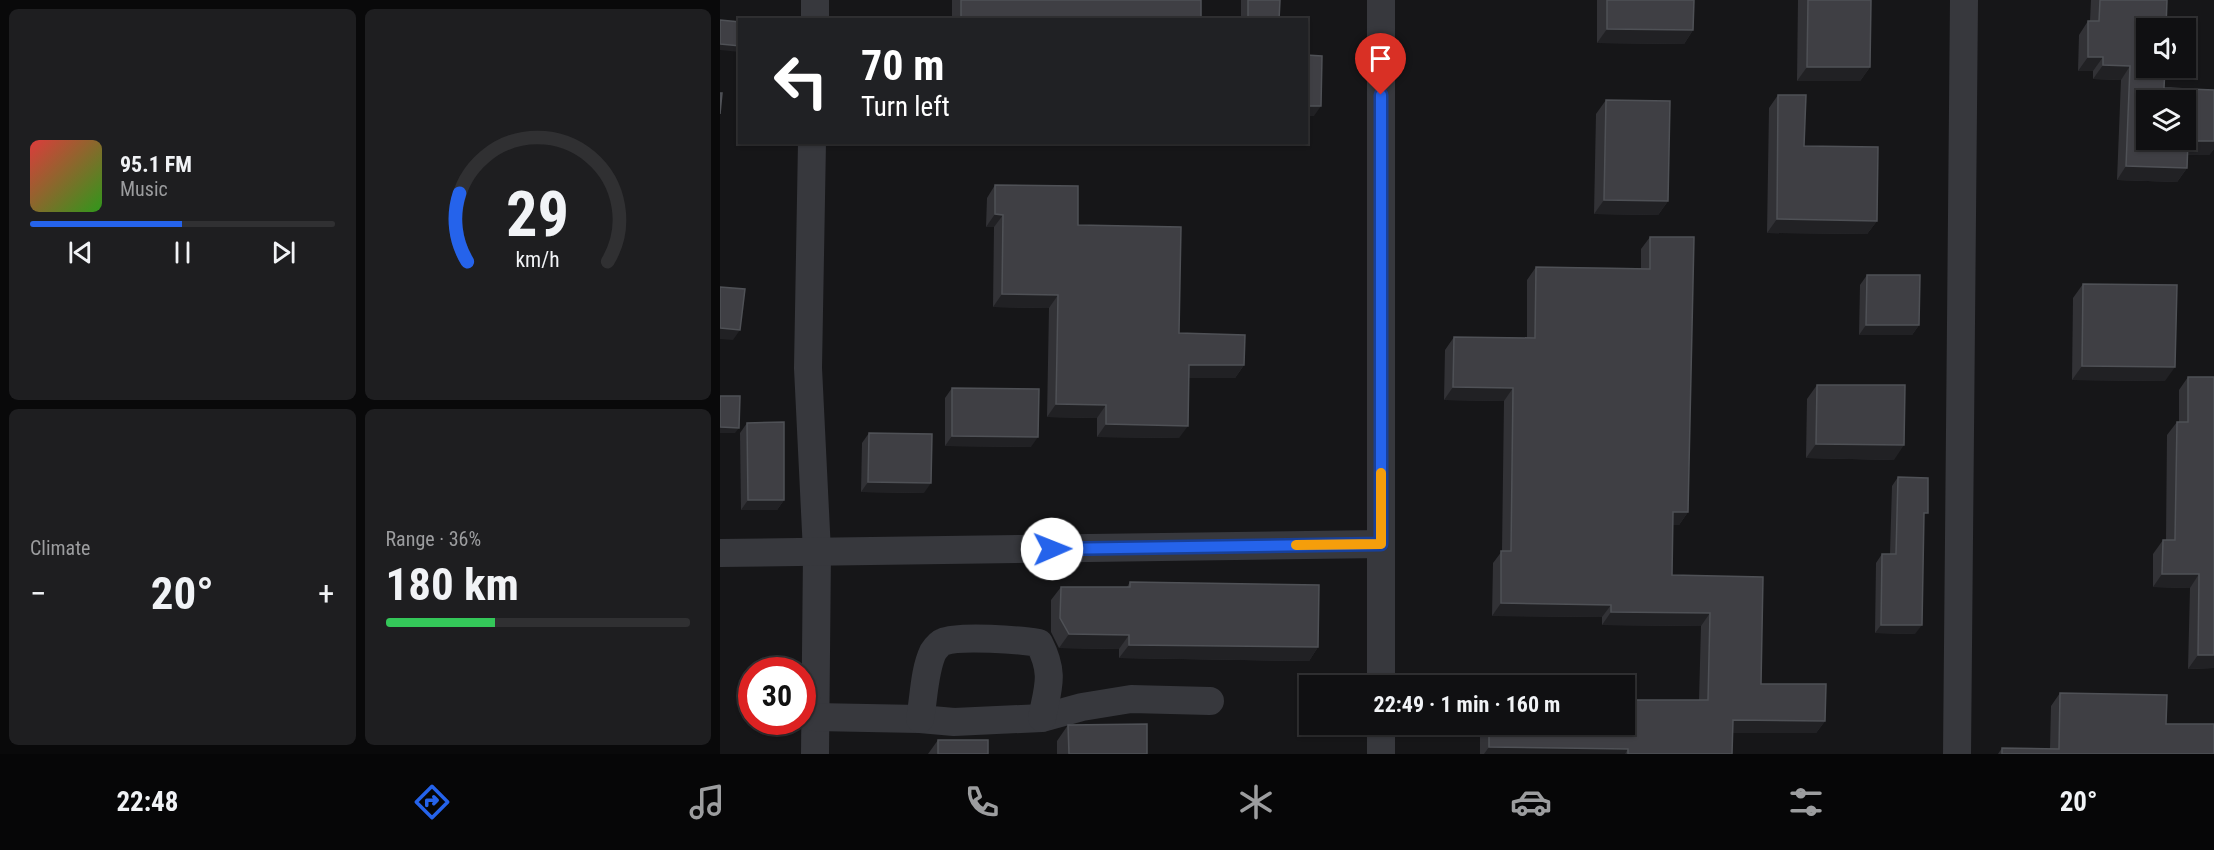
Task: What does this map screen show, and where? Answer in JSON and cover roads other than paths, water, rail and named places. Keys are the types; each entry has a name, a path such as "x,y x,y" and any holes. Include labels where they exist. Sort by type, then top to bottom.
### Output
{"street":[{"path":"815,0 815,18"},
{"path":"1381,0 1381,675"},
{"path":"1957,754 1964,0"},
{"path":"812,144 808,368 817,552 816,657"},
{"path":"720,553 1381,544"},
{"path":"920,719 928,670 934,650 942,642 969,638 1023,640 1039,644 1046,657 1050,676 1042,718"},
{"path":"816,717 954,722 1042,718 1082,707 1131,699 1210,701"},
{"path":"815,735 815,754"},
{"path":"1381,735 1381,754"}]}
